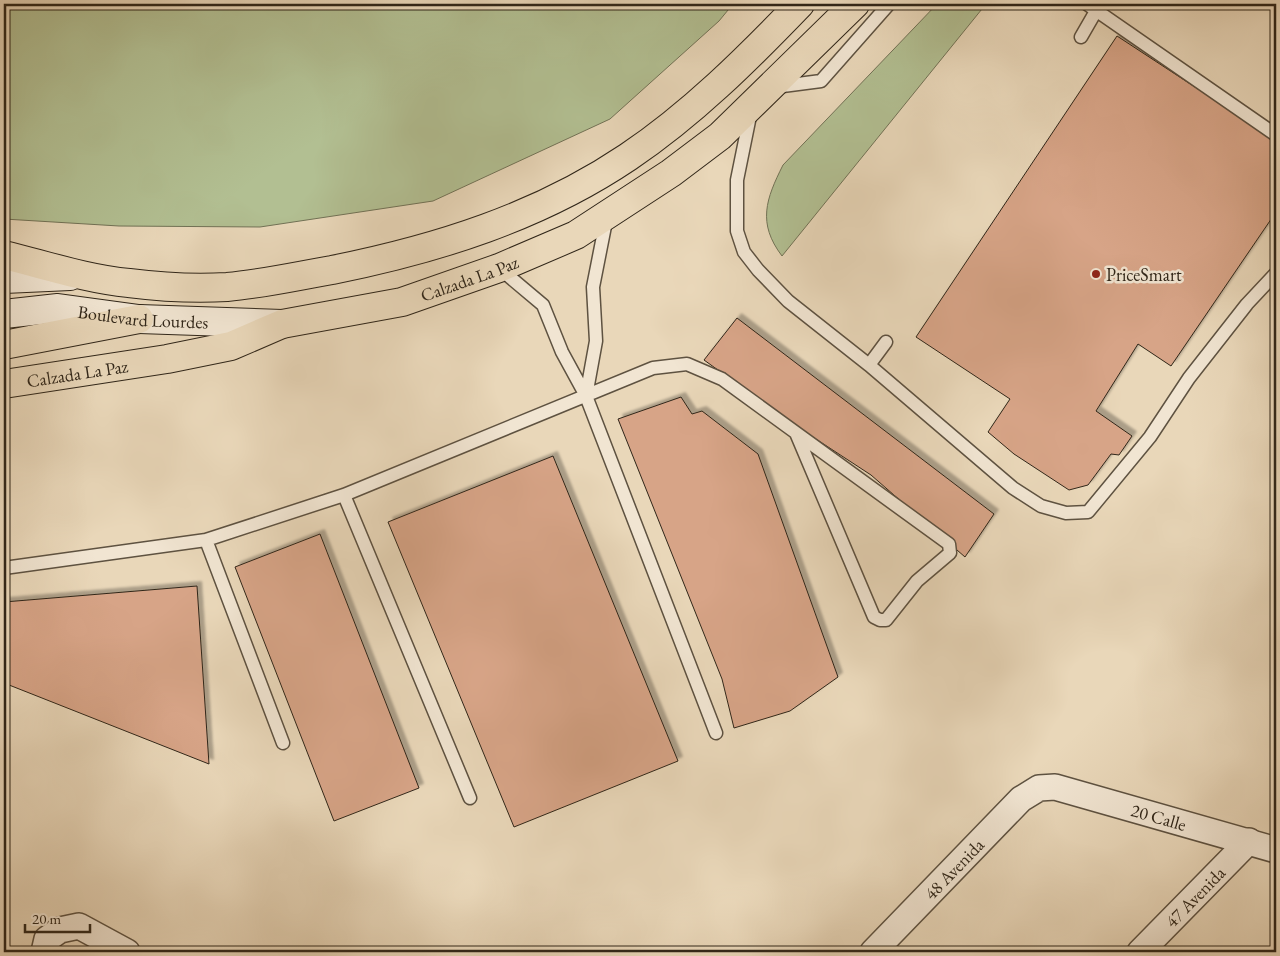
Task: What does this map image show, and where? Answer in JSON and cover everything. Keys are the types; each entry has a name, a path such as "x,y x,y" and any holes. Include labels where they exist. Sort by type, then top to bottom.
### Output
{"main road":[{"path":"4,255 97,278 128,283 185,287 226,287 372,262 448,242 514,219 567,194 629,157 685,114 736,69 800,4"},
{"name":"Calzada La Paz","path":"4,384 167,360 231,346 282,324 402,302 499,268 576,235 671,173 720,136 855,4"},
{"name":"Boulevard Lourdes","path":"4,279 55,275 97,278"},
{"name":"Boulevard Lourdes","path":"4,314 58,308 139,319 282,324"},
{"path":"4,345 139,319"}],"street":[{"name":"20 Calle","path":"1039,788 1055,787 1276,850"},
{"name":"48 Avenida","path":"872,952 1021,799 1039,788"},
{"name":"47 Avenida","path":"1140,952 1249,842"},
{"path":"44,952 47,939 60,930 79,926 127,952"}],"lane":[{"path":"889,4 820,81 761,97 737,180 737,231 744,252 758,270 788,301 869,365 1014,488 1041,506 1066,513 1088,512 1150,437 1201,363 1247,304 1276,273"},
{"path":"1081,37 1092,7 1276,135"},
{"path":"586,396 596,341 594,287 607,216"},
{"path":"499,268 543,305 562,352 586,396 716,733"},
{"path":"869,365 886,342"},
{"path":"4,568 206,540 344,495 652,368 687,364 722,379 949,544 950,553 916,581 886,620 874,617 796,433"},
{"path":"344,495 470,798"},
{"path":"206,540 283,743"}],"green space":[{"path":"4,4 733,4 719,21 610,119 433,201 260,227 119,226 4,219"},
{"path":"937,4 986,4 782,256 769,233 767,211 772,189 783,165"}],"building":[{"name":"PriceSmart","path":"1117,36 1276,140 1276,212 1171,366 1138,344 1096,411 1132,436 1119,455 1111,454 1088,485 1069,490 1014,454 988,432 1010,399 916,337"},
{"path":"737,318 994,514 965,557 871,475 799,428 704,360"},
{"path":"681,397 692,414 702,411 758,454 838,677 790,711 734,728 722,679 618,419"},
{"path":"553,456 678,761 514,827 388,522"},
{"path":"320,534 419,788 334,821 235,567"},
{"path":"197,586 209,764 4,683 4,602"}],"place":[{"name":"PriceSmart","path":"1096,274"}]}
